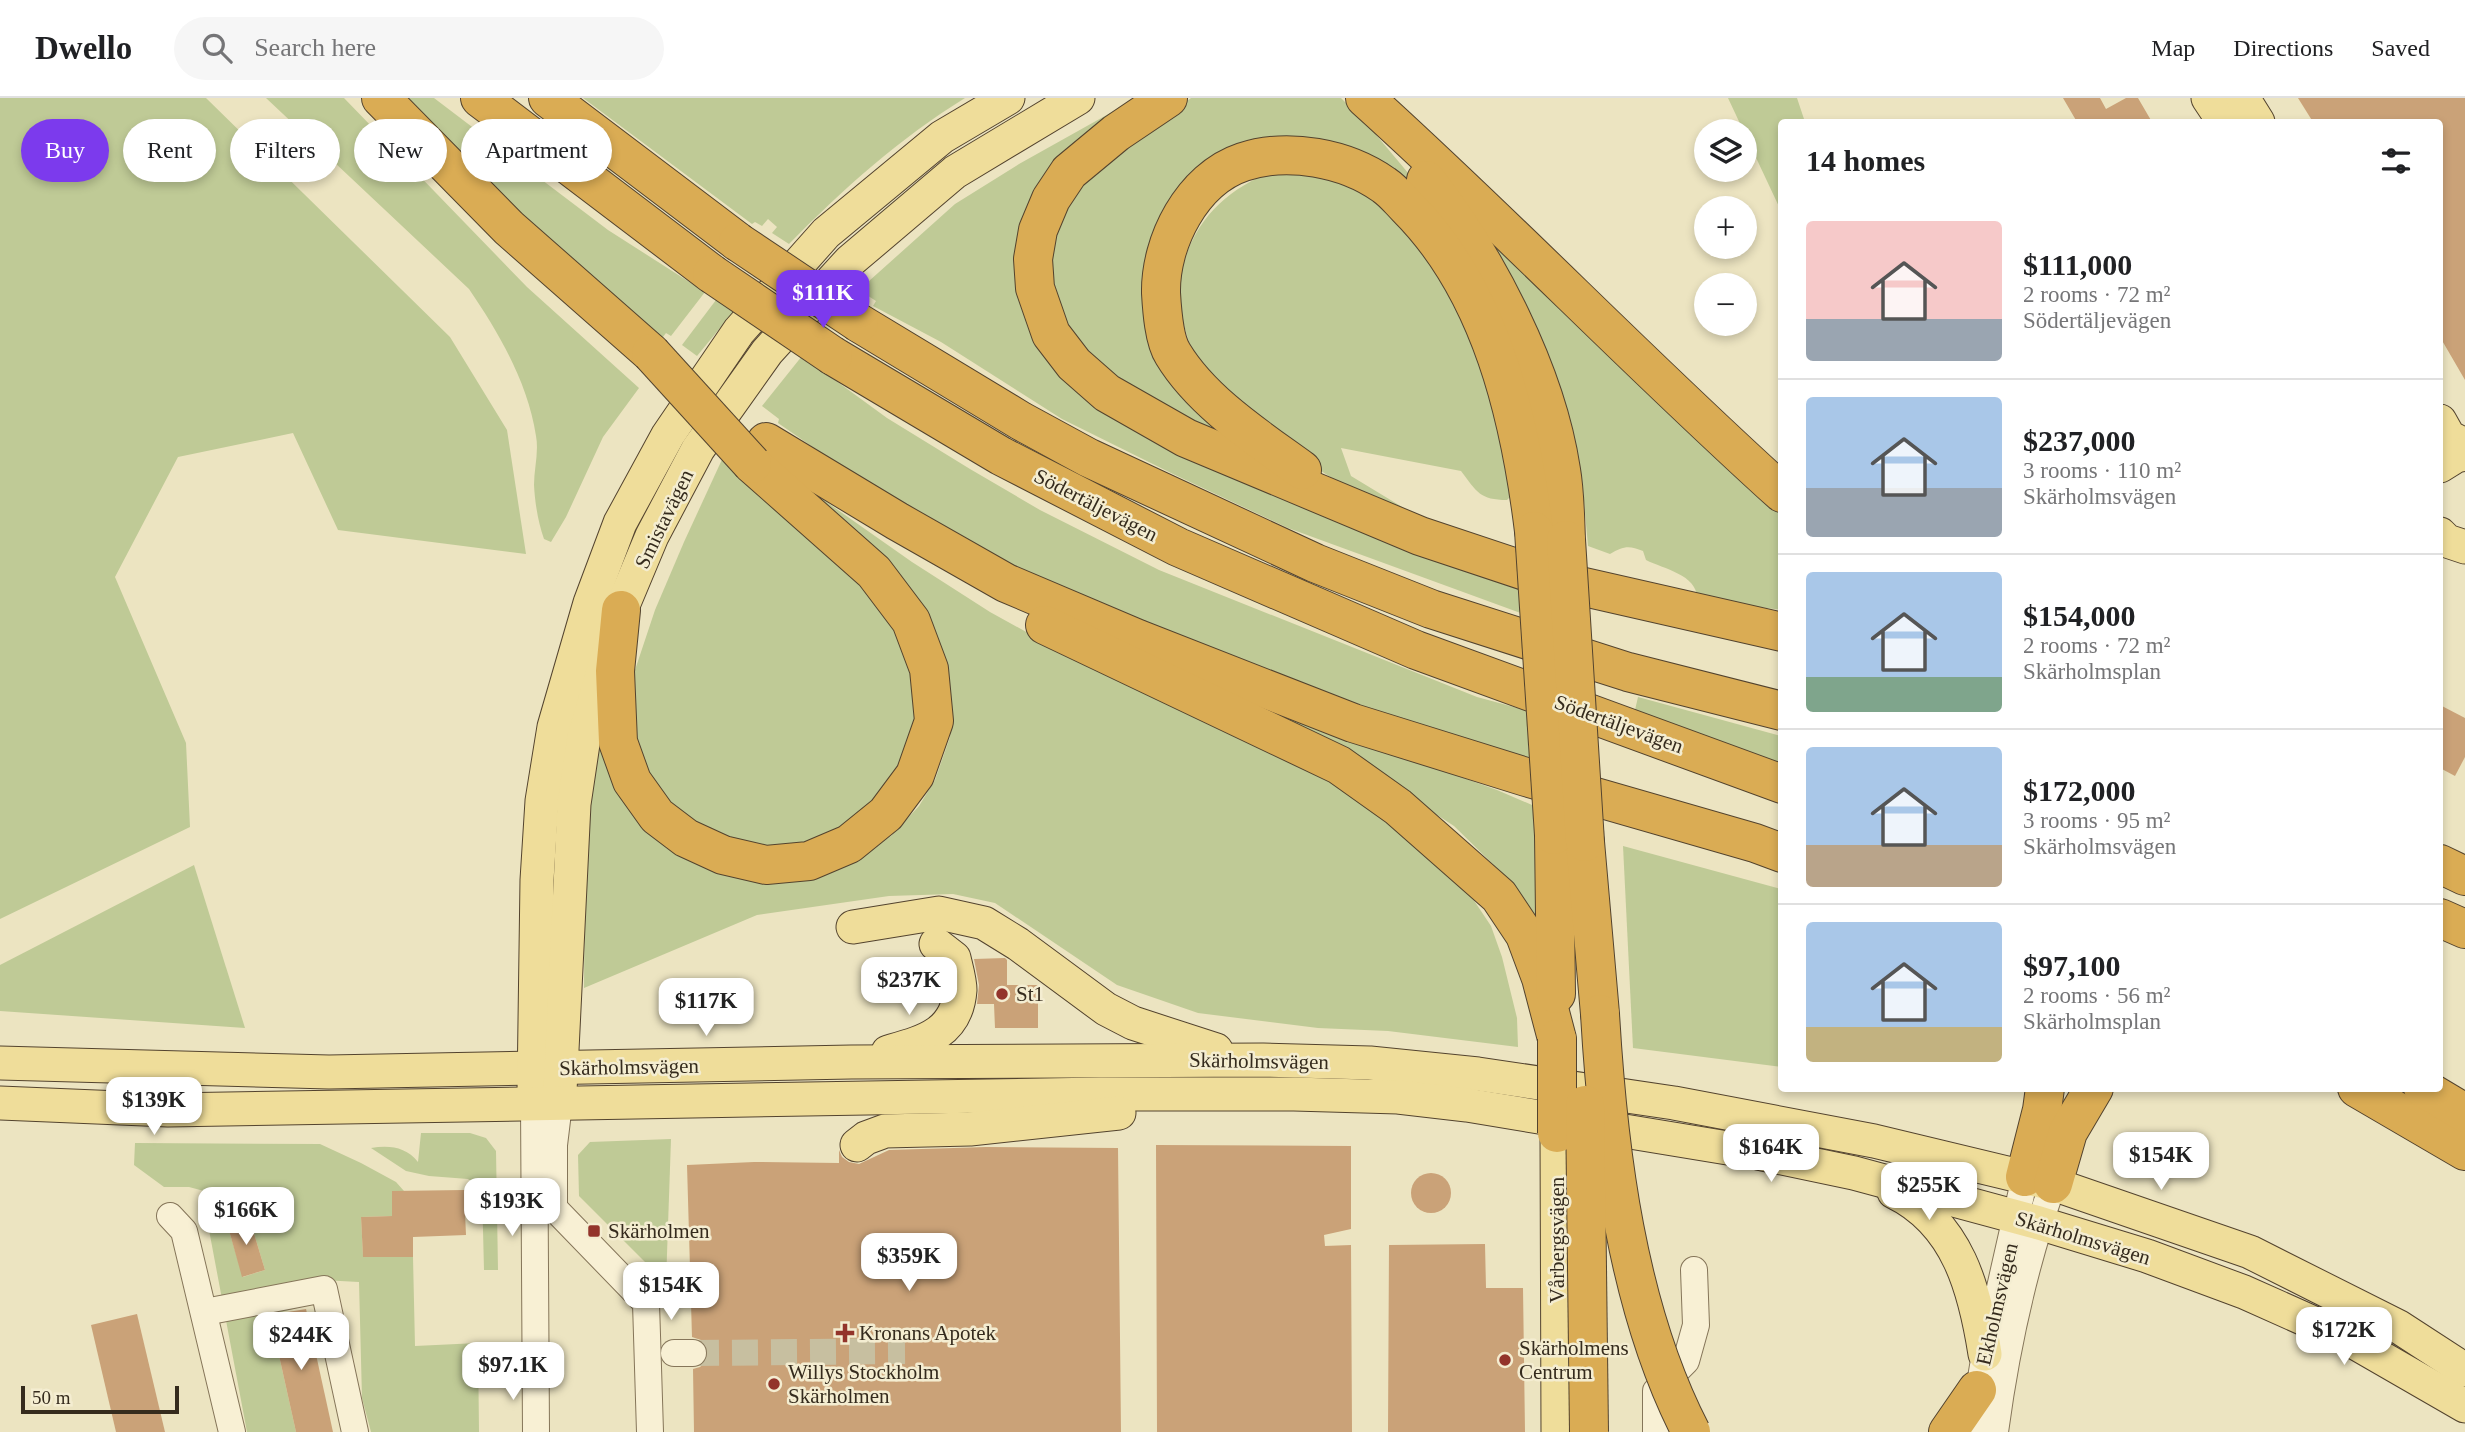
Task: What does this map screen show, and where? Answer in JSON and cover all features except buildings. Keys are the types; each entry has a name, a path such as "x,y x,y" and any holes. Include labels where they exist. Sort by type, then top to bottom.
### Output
{"highway":[{"path":"381,98 509,228 759,453 873,572 911,621 929,669 934,721 915,775 886,814 849,844 809,861 766,865 723,855 686,838 657,816 632,781 618,742 615,671 621,610"},
{"name":"Södertäljevägen","path":"480,98 712,274 833,356 1001,456 1178,547 1416,650 1778,783"},
{"name":"Södertäljevägen","path":"548,98 738,242 859,323 1021,421 1089,458 1315,564 1431,608 1628,672 1778,710"},
{"path":"1168,98 1116,134 1069,172 1051,199 1038,230 1033,259 1035,288 1051,334 1074,364 1107,394 1186,438 1420,536 1549,579 1778,631"},
{"path":"1363,98 1419,147 1708,426 1778,489"},
{"path":"1363,98 1453,215 1487,271 1522,343 1545,404 1561,470 1550,535 1580,1023 1588,1432"},
{"path":"1352,507 1241,426 1198,386 1172,353 1162,313 1161,276 1170,239 1188,205 1216,177 1242,162 1283,156 1315,156 1351,167 1385,185 1429,229 1460,277 1494,348 1514,412 1527,471 1550,535"},
{"path":"759,453 897,522 1006,583 1138,639 1353,723 1778,852"},
{"path":"759,453 862,513 999,603 1339,765 1398,807 1499,895 1525,935 1541,978 1580,1023 1603,1076 1614,1169 1648,1323 1667,1379 1690,1432"},
{"path":"1704,614 1778,622"},
{"path":"2443,865 2465,876"},
{"path":"2443,919 2465,929"},
{"path":"1557,1133 1580,1023"},
{"path":"2039,1180 2044,1092"},
{"path":"2039,1180 2092,1092"},
{"path":"2364,1092 2465,1151"},
{"path":"2430,1092 2465,1113"},
{"path":"1948,1432 1981,1372"}],"main road":[{"name":"Smistavägen","path":"548,1069 537,880 544,788 558,715 590,603 620,523 668,435 739,331 826,233 942,137 1008,98"},
{"name":"Smistavägen","path":"547,1104 548,1069 574,804 584,737 621,610 652,536 698,449 767,352 850,261 955,172 1077,98"},
{"path":"2208,98 2222,119"},
{"path":"2243,98 2256,119"},
{"path":"2443,426 2449,437 2465,445"},
{"path":"2443,464 2465,454"},
{"path":"853,927 939,913 984,923 1018,944 1106,1009 1133,1023 1207,1048 1263,1060"},
{"path":"851,1062 926,1041 941,1031 953,1015 960,989 954,958 936,944"},
{"name":"Skärholmsvägen","path":"0,1063 329,1072 851,1062 1263,1060 1424,1068 1674,1103 1874,1141 2039,1180 2250,1252 2399,1327 2465,1370"},
{"path":"857,1145 866,1138 885,1131 970,1129 1134,1112 1216,1094"},
{"name":"Skärholmsvägen","path":"0,1103 168,1110 1294,1094 1398,1097 1466,1105 1698,1142 1854,1173 2147,1256 2244,1292 2347,1338 2465,1406"},
{"name":"Vårbergsvägen","path":"1557,1133 1558,1432"},
{"path":"1854,1173 1904,1197 1925,1212 1943,1232 1959,1257 1971,1286 1981,1372"}],"street":[{"path":"536,1432 547,1104"},
{"path":"547,1104 554,1145 554,1208 646,1303 650,1432"},
{"name":"Ekholmsvägen","path":"1972,1432 1981,1372 2039,1180"},
{"path":"170,1216 184,1231 232,1432"},
{"name":"Ekholmsvägen","path":"1995,1432 2028,1221"},
{"path":"1656,1432 1656,1391 1686,1361 1696,1325 1694,1270"},
{"path":"205,1312 324,1289 355,1432"}],"green space":[{"path":"0,98 206,98 230,122 230,182 292,182 450,337 507,430 526,554 338,530 293,433 178,457 115,577 186,743 190,827 0,919"},
{"path":"266,98 344,98 364,119 354,119 354,181 340,168 340,119 288,119"},
{"path":"392,98 434,98 462,119 461,161 447,148 447,119 415,119"},
{"path":"583,98 965,98 918,130 873,166 789,244 772,233 777,227 768,219 762,226 755,222 752,224"},
{"path":"1137,98 1039,204 1051,350 1524,585 1526,615 1288,528 1173,474 1062,419 941,342 873,306 876,301 859,290 955,204 1019,164"},
{"path":"1191,98 1341,98 1367,124 1435,205 1402,181 1221,160 1149,311 1255,455 1158,412 1068,334 1055,300 1050,265 1055,230 1067,206 1089,177"},
{"path":"1728,98 1797,98 1804,119 1778,119 1778,205 1757,160 1757,119 1738,119"},
{"path":"1276,170 1337,177 1394,213 1444,283 1474,347 1498,419 1514,493 1507,500 1480,493 1461,471 1341,448 1351,476 1417,516 1440,526 1361,495 1324,473 1274,435 1207,373 1196,359 1183,321 1179,290 1182,269 1191,243 1199,228 1220,204 1245,185"},
{"path":"355,182 425,182 527,287 639,388 603,437 566,517 551,542 544,539 537,512 534,485 537,442 526,397 511,359 469,289"},
{"path":"485,182 545,182 608,230 705,292 671,336 666,333 660,341"},
{"path":"1455,193 1654,391 1778,509 1778,610 1697,599 1696,591 1686,578 1646,560 1643,551 1626,547 1610,554 1588,546 1583,490"},
{"path":"716,300 734,311 697,356 682,345"},
{"path":"802,356 887,418 970,469 1040,510 1159,570 1477,697 1533,712 1536,765 1483,755 1124,624 895,504 778,423 779,419 762,406"},
{"path":"725,453 867,590 899,637 912,668 921,727 869,816 806,842 771,846 744,842 706,830 679,813 644,771 628,707 635,670 655,610"},
{"path":"818,496 912,562 990,612 1057,649 1355,787 1465,887 1491,926 1502,957 1517,1018 1518,1047 1388,1031 1318,1028 1198,1013 1117,985 995,903 953,894 889,896 757,915 584,988 585,841 597,741 665,840 858,857 891,836 919,806 935,780 950,737 952,703 947,677 814,501"},
{"path":"1236,696 1497,790 1539,808 1540,925 1507,878 1454,826 1390,784"},
{"path":"1638,697 1778,735 1778,762 1635,710"},
{"path":"1623,846 1778,888 1778,1067 1633,1048"},
{"path":"194,865 245,1028 0,1011 0,965"},
{"path":"421,1133 470,1133 486,1138 496,1151 498,1270 484,1270 482,1190 468,1179 406,1171 371,1148 397,1148 418,1162"},
{"path":"671,1139 666,1283 579,1196 578,1155 590,1142"},
{"path":"135,1143 320,1144 396,1182 404,1191 392,1191 392,1216 361,1217 363,1256 413,1257 415,1346 478,1343 479,1432 371,1432 362,1398 359,1282 303,1279 305,1306 270,1315 296,1432 247,1432 206,1214 218,1211 231,1222 227,1224 243,1277 265,1270 249,1217 234,1199 189,1187 164,1187 134,1165"}],"tunnel":[{"path":"693,1353 905,1351"}],"place":[{"name":"St1","path":"1002,994"},
{"name":"Skärholmen","path":"594,1231"},
{"name":"Kronans Apotek","path":"845,1333"},
{"name":"Skärholmens Centrum","path":"1505,1360"},
{"name":"Willys Stockholm Skärholmen","path":"774,1384"}]}
